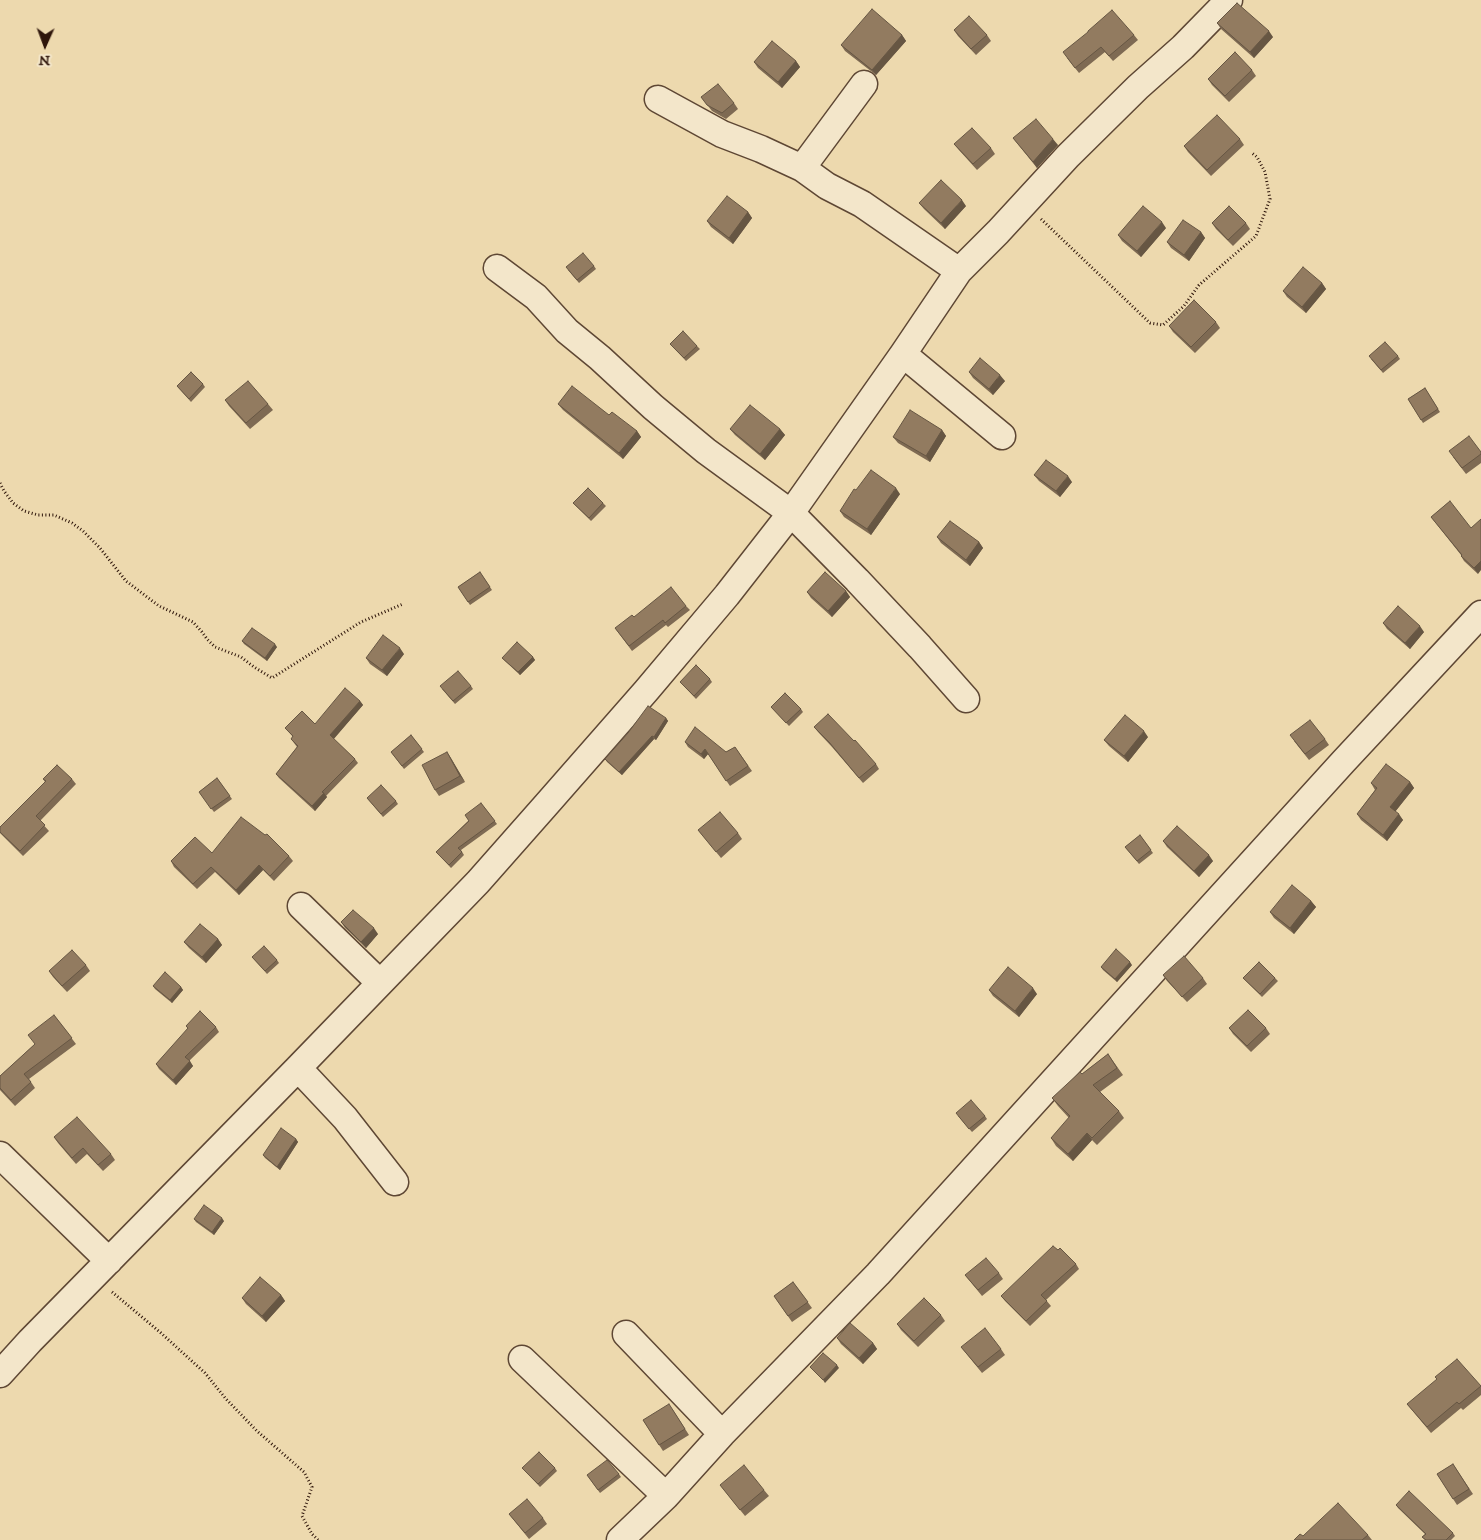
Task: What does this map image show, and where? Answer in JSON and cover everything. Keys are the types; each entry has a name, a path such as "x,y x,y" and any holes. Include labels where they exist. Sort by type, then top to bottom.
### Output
{"street":[{"path":"0,1374 478,882 702,625 791,514 959,271 1075,150 1138,87 1183,47 1229,0"},
{"path":"802,168 864,84"},
{"path":"658,99 722,134 802,168 827,186 862,204 959,271"},
{"path":"497,268 536,296 568,331 653,407 706,451 791,514 920,646 966,699"},
{"path":"903,354 1002,436"},
{"path":"620,1540 666,1496 722,1434 878,1274 1336,770 1481,614"},
{"path":"301,906 380,983"},
{"path":"298,1068 345,1118 395,1182"},
{"path":"0,1155 102,1269"},
{"path":"626,1334 722,1434"},
{"path":"522,1358 666,1496"}],"path":[{"path":"1022,205 1039,217 1150,323 1163,325 1184,306 1199,285 1256,236 1270,199 1265,172 1252,152"},
{"path":"0,483 13,503 24,511 38,515 54,515 84,531 126,580 159,606 193,622 215,647 241,656 272,678 362,622 403,604"},
{"path":"102,1269 161,1333 205,1373 226,1399 304,1472 312,1487 302,1516 312,1534 318,1540"}],"building":[{"path":"1237,3 1269,31 1250,52 1217,23"},
{"path":"872,9 902,35 872,70 841,45"},
{"path":"1112,10 1134,35 1109,56 1101,47 1075,68 1063,52"},
{"path":"969,16 987,35 971,49 954,30"},
{"path":"772,41 796,61 778,82 754,62"},
{"path":"1235,52 1252,70 1225,96 1208,79"},
{"path":"718,84 734,103 722,113 707,105 701,97"},
{"path":"1217,115 1240,139 1207,170 1184,146"},
{"path":"1036,119 1053,139 1033,162 1013,138"},
{"path":"972,128 991,148 973,164 954,144"},
{"path":"941,180 962,200 941,223 919,203"},
{"path":"727,196 748,212 729,238 707,221"},
{"path":"1143,206 1162,222 1137,251 1118,235"},
{"path":"1229,206 1246,223 1228,240 1212,223"},
{"path":"1183,220 1201,232 1184,255 1167,242"},
{"path":"583,253 594,266 577,280 566,267"},
{"path":"1303,267 1322,283 1302,307 1283,291"},
{"path":"1194,300 1216,322 1191,347 1169,326"},
{"path":"683,331 697,346 684,358 670,344"},
{"path":"1385,342 1398,356 1381,370 1369,356"},
{"path":"980,358 1000,375 989,389 969,372"},
{"path":"191,372 203,384 189,399 177,386"},
{"path":"248,381 268,404 246,423 225,400"},
{"path":"572,386 609,415 612,412 637,431 619,453 558,404"},
{"path":"1425,388 1438,409 1421,420 1408,399"},
{"path":"750,405 780,429 760,454 730,429"},
{"path":"910,410 942,430 926,456 893,437"},
{"path":"1469,436 1481,454 1462,468 1449,451"},
{"path":"1046,460 1068,476 1056,491 1034,475"},
{"path":"871,470 896,488 867,529 840,511 854,489 856,490"},
{"path":"588,488 603,503 589,518 573,503"},
{"path":"1450,501 1471,528 1481,519 1481,561 1474,568 1461,556 1431,517"},
{"path":"950,521 979,542 966,560 937,537"},
{"path":"480,572 490,587 468,602 458,587"},
{"path":"825,572 846,591 828,611 807,592"},
{"path":"671,587 686,606 665,623 663,620 629,646 615,628 632,615 634,617"},
{"path":"1398,606 1420,626 1405,643 1383,623"},
{"path":"252,628 275,644 265,658 242,641"},
{"path":"383,635 400,648 382,670 366,658"},
{"path":"517,642 533,657 518,672 502,658"},
{"path":"696,665 710,679 694,696 680,682"},
{"path":"458,671 471,686 453,701 440,686"},
{"path":"345,688 360,701 330,735 355,759 322,792 324,793 312,806 276,774 298,746 291,739 293,736 285,728 302,711 315,724"},
{"path":"785,693 801,709 786,723 771,707"},
{"path":"648,706 666,718 654,737 652,736 619,772 605,759"},
{"path":"828,714 876,764 859,778 814,727"},
{"path":"1125,715 1144,731 1124,756 1104,740"},
{"path":"1310,720 1325,739 1305,754 1290,735"},
{"path":"695,727 726,752 735,747 748,766 726,781 705,749 701,754 685,742"},
{"path":"411,735 422,749 402,766 391,752"},
{"path":"447,752 460,776 435,790 422,765"},
{"path":"1386,764 1410,782 1390,807 1399,814 1383,835 1357,814 1377,788 1371,783"},
{"path":"57,765 72,779 36,816 45,825 20,851 0,832 0,827 46,781 43,779"},
{"path":"217,778 230,796 211,809 199,792"},
{"path":"381,785 396,801 381,814 367,798"},
{"path":"481,803 495,821 458,848 462,852 449,865 436,852 469,821 465,815"},
{"path":"720,812 738,833 716,852 698,830"},
{"path":"241,817 265,835 267,834 289,856 270,876 259,865 236,890 211,867 193,884 171,861 195,837 212,853"},
{"path":"1177,826 1209,855 1194,871 1163,841"},
{"path":"1140,835 1151,850 1137,861 1125,847"},
{"path":"1292,885 1311,901 1290,928 1270,912"},
{"path":"353,910 374,928 361,942 341,922"},
{"path":"200,924 218,939 202,957 184,942"},
{"path":"264,946 277,960 265,971 252,957"},
{"path":"1116,949 1130,962 1115,979 1101,967"},
{"path":"72,950 86,965 62,986 49,971"},
{"path":"1184,956 1203,978 1182,997 1163,975"},
{"path":"1259,962 1275,978 1260,994 1243,978"},
{"path":"1008,967 1033,988 1015,1011 989,990"},
{"path":"165,972 181,987 170,1000 153,986"},
{"path":"1248,1010 1266,1028 1247,1046 1229,1028"},
{"path":"200,1011 216,1027 185,1057 190,1061 173,1080 156,1064 188,1028 186,1026"},
{"path":"54,1015 72,1038 24,1074 31,1082 11,1100 0,1088 0,1076 35,1044 28,1035"},
{"path":"1108,1054 1117,1068 1093,1085 1119,1111 1092,1138 1087,1133 1068,1154 1051,1138 1070,1116 1052,1098 1080,1072 1082,1074"},
{"path":"971,1100 985,1116 969,1129 956,1113"},
{"path":"77,1117 111,1154 98,1165 83,1148 72,1158 54,1137"},
{"path":"281,1128 296,1139 277,1167 263,1155"},
{"path":"204,1205 222,1218 212,1232 194,1219"},
{"path":"1053,1246 1058,1250 1060,1248 1076,1264 1041,1295 1047,1301 1026,1321 1001,1296"},
{"path":"986,1258 999,1273 978,1290 965,1275"},
{"path":"260,1277 281,1295 262,1316 242,1298"},
{"path":"793,1282 808,1302 788,1316 774,1296"},
{"path":"924,1298 941,1315 914,1341 897,1324"},
{"path":"850,1323 873,1343 859,1358 837,1338"},
{"path":"985,1328 1001,1349 978,1367 961,1347"},
{"path":"823,1353 837,1365 823,1380 810,1367"},
{"path":"1457,1359 1481,1386 1459,1404 1457,1402 1427,1427 1407,1404"},
{"path":"669,1404 685,1429 659,1445 643,1420"},
{"path":"539,1452 555,1468 538,1484 522,1468"},
{"path":"607,1460 619,1474 598,1490 587,1475"},
{"path":"1453,1464 1469,1489 1453,1499 1437,1474"},
{"path":"744,1465 764,1490 740,1510 720,1485"},
{"path":"1409,1491 1453,1533 1446,1540 1426,1540 1422,1537 1426,1534 1396,1505"},
{"path":"527,1499 543,1518 525,1533 509,1514"},
{"path":"1338,1503 1368,1535 1362,1540 1294,1540 1300,1534 1303,1536"}]}
